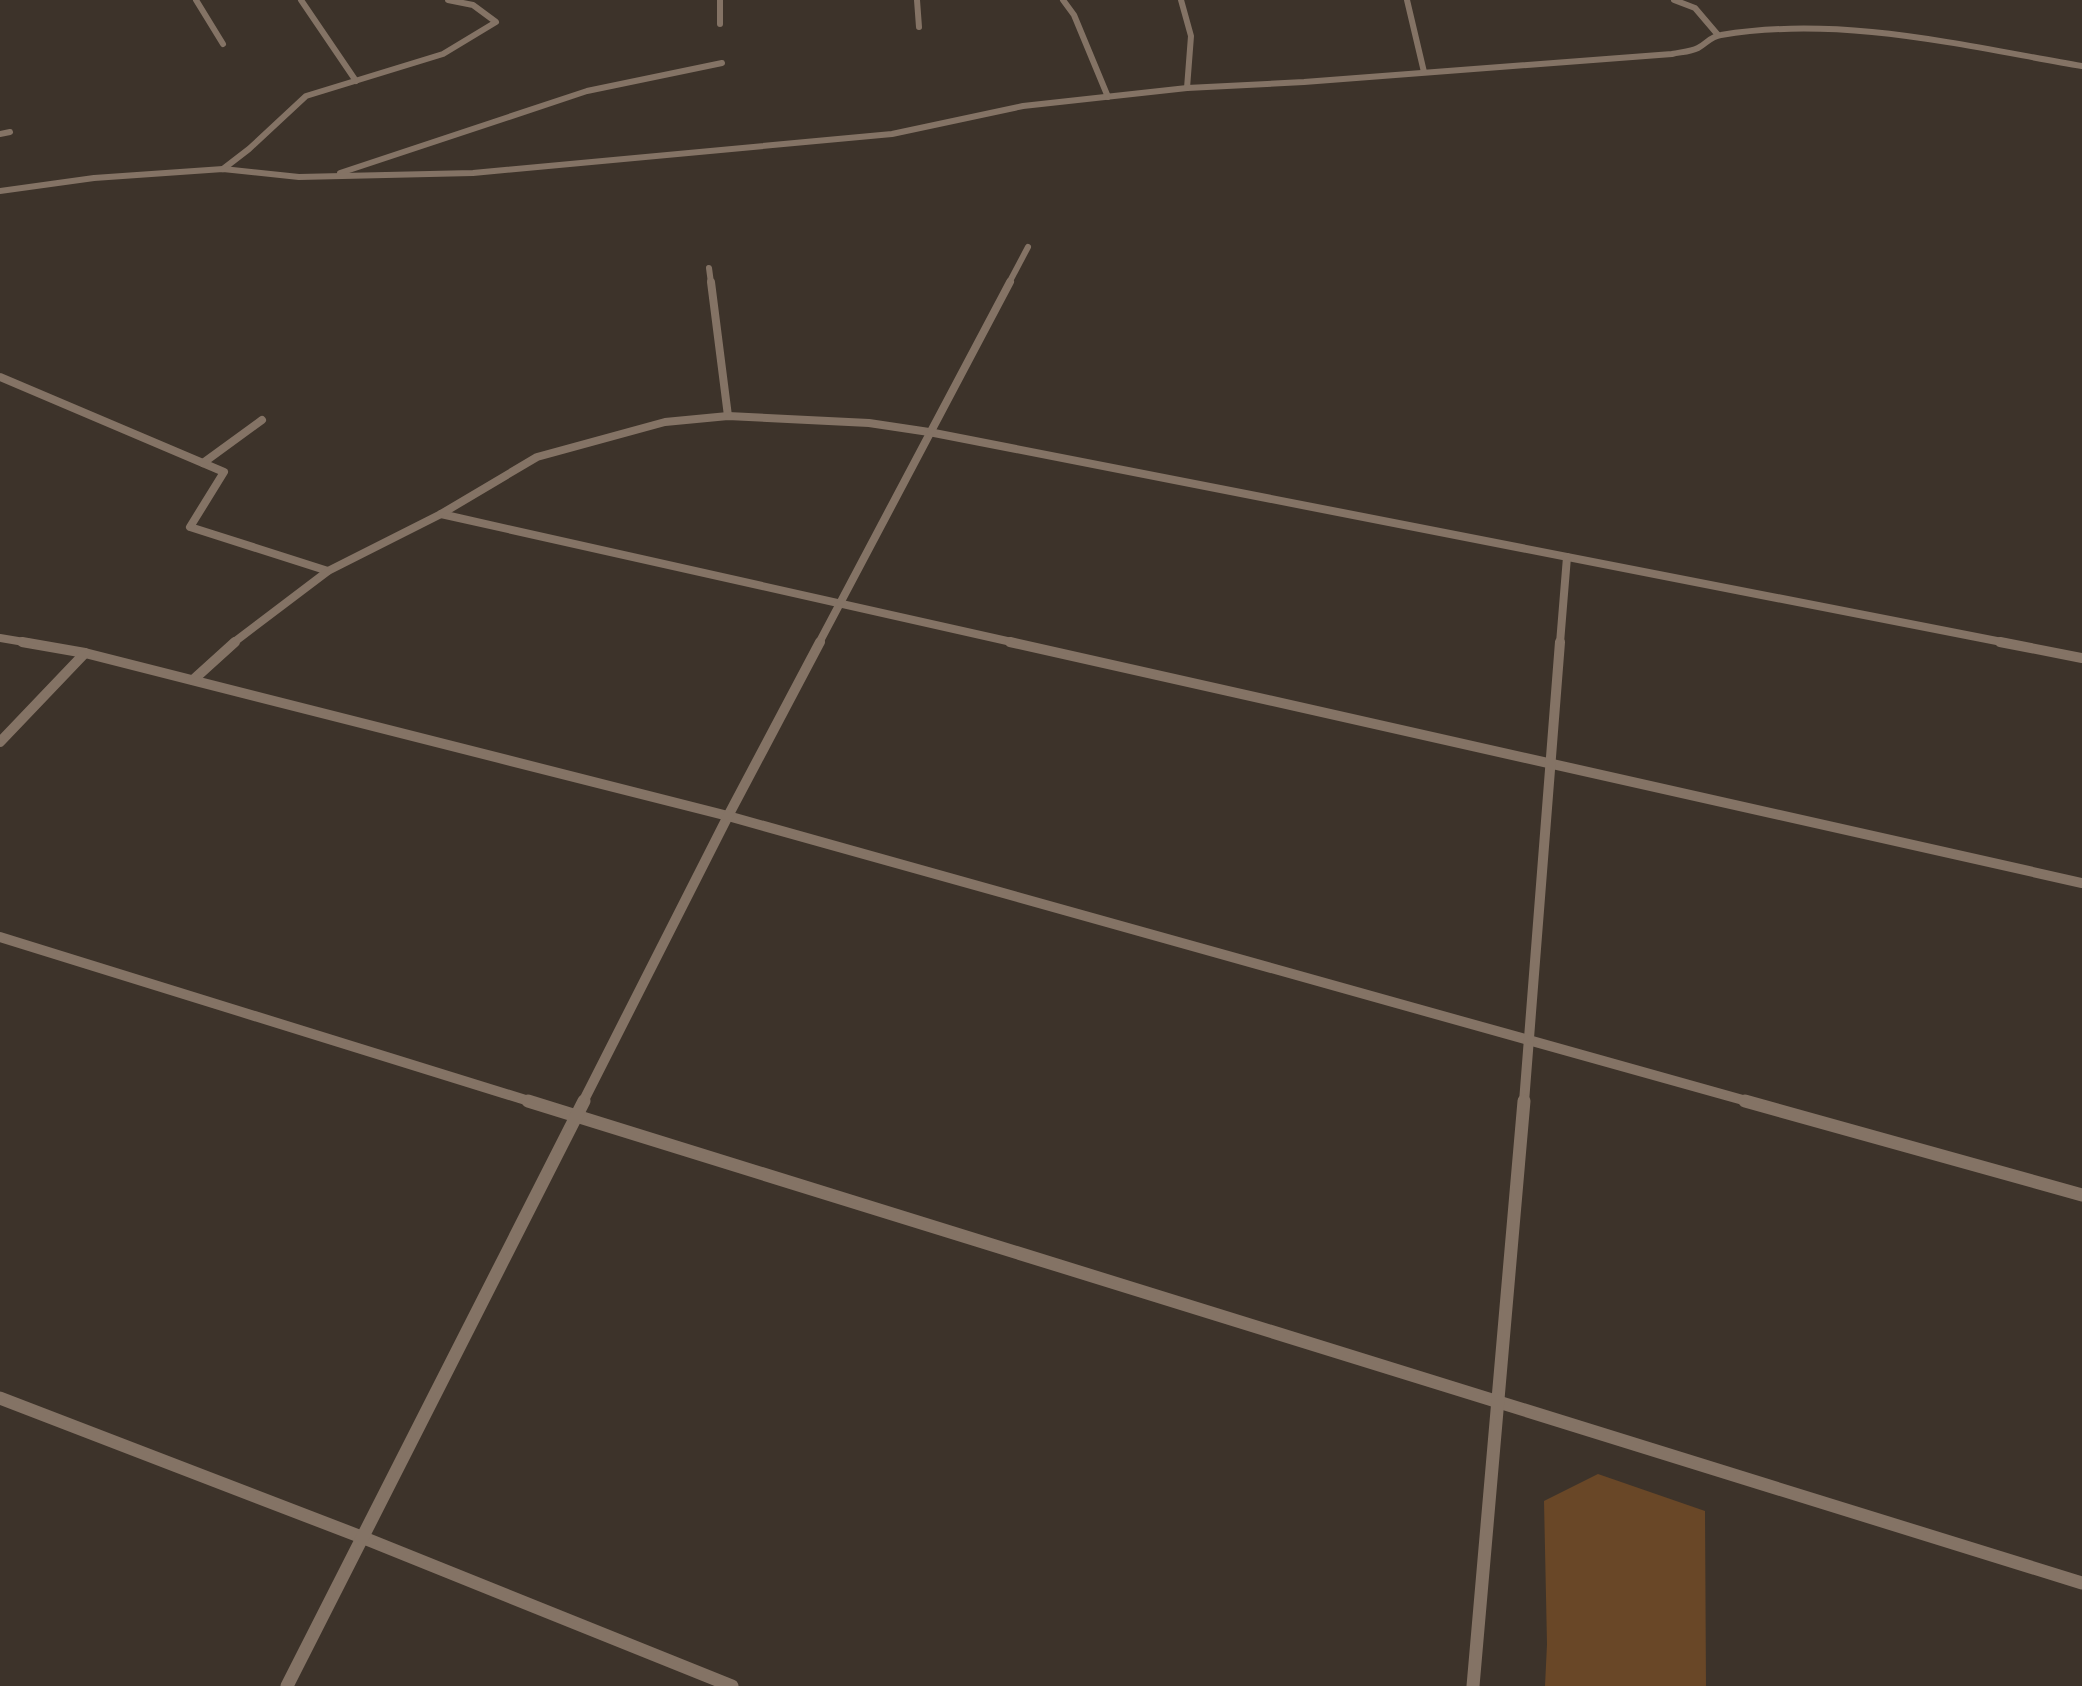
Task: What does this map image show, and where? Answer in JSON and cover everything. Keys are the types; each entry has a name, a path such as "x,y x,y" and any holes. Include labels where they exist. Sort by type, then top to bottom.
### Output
{"street":[{"path":"196,0 223,44"},
{"path":"301,0 356,81"},
{"path":"223,169 250,149 306,96 444,54 496,22 473,5 448,0"},
{"path":"720,0 720,24"},
{"path":"917,0 919,27"},
{"path":"1062,0 1074,15 1108,97"},
{"path":"1181,0 1191,36 1186,88"},
{"path":"1407,0 1424,72"},
{"path":"1674,0 1695,8 1718,35"},
{"path":"0,191 94,178 223,169 299,177 473,172 892,134 1022,106 1186,88 1304,82 1672,54 1698,48 1718,35 1785,28 1842,30 1939,42 2082,66"},
{"path":"329,176 587,91 722,63"},
{"path":"0,134 10,132"},
{"path":"287,1686 364,1538 728,816 1028,246"},
{"path":"709,268 728,416"},
{"path":"0,377 224,472 190,527 328,571"},
{"path":"193,680 240,637 328,571 441,514 538,457 665,422 728,416 868,423 929,432 2082,658"},
{"path":"203,464 262,420"},
{"path":"441,514 840,602 2082,883"},
{"path":"1473,1686 1529,1040 1567,557"},
{"path":"0,638 85,653 728,816 2082,1195"},
{"path":"0,742 85,653"},
{"path":"0,938 2082,1583"},
{"path":"0,1398 364,1538 732,1686"}],"shaded area":[{"path":"1598,1474 1705,1511 1706,1686 1545,1686 1547,1644 1544,1501"}]}
